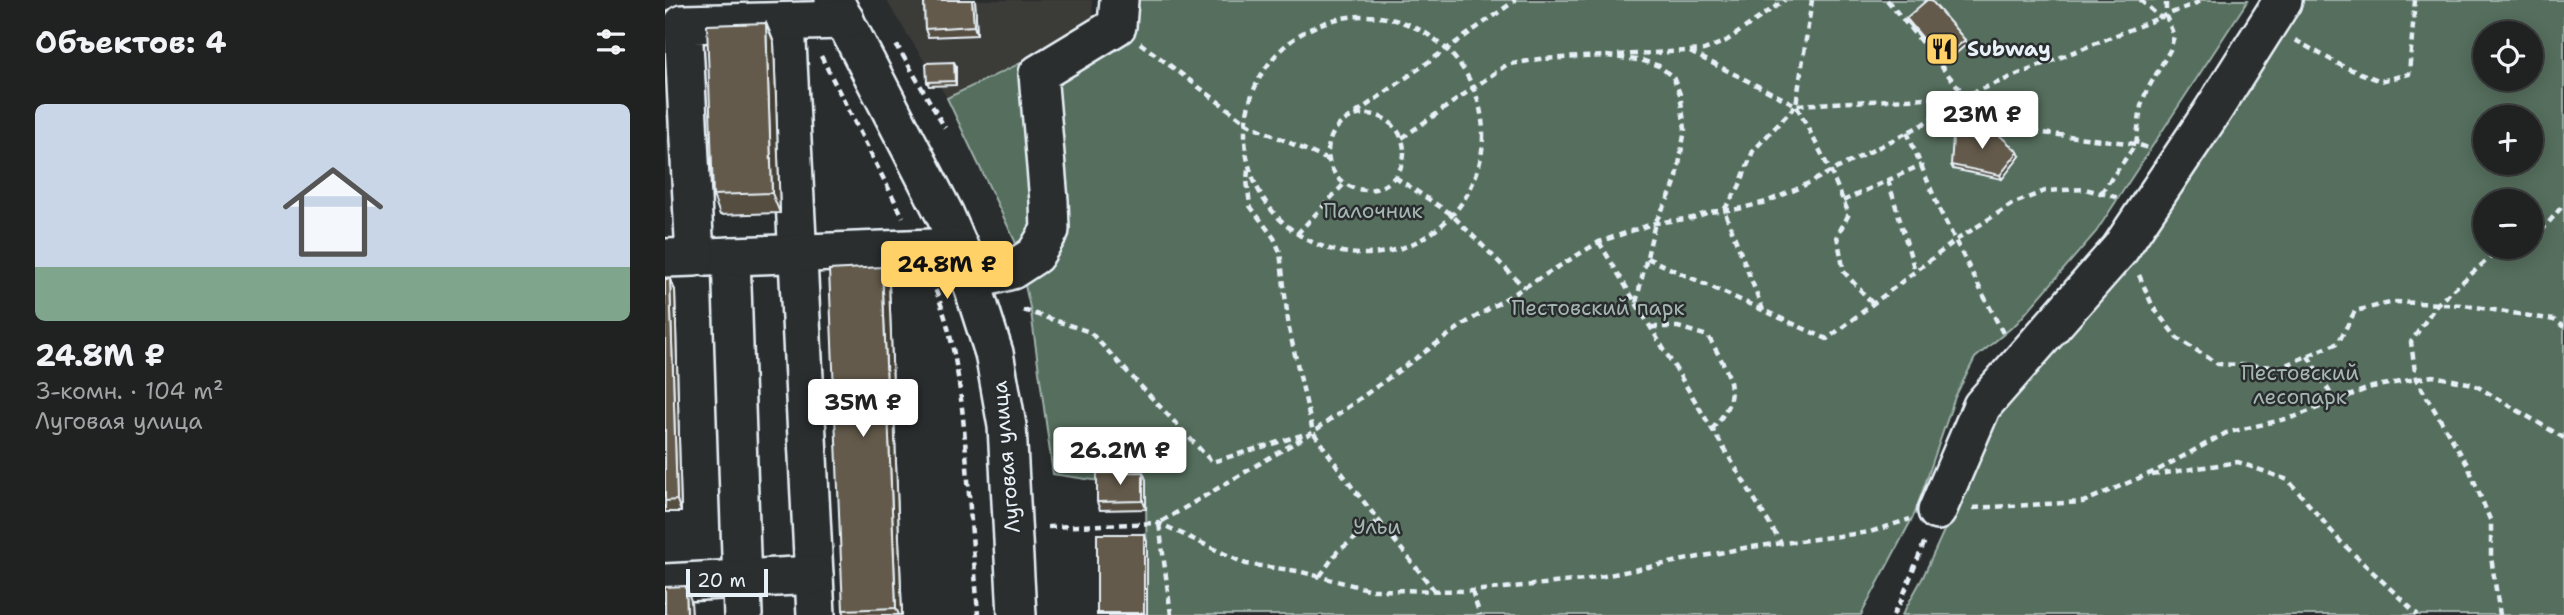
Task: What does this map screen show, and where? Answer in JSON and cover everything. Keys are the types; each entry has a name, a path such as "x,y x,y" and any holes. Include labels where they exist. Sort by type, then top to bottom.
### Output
{"street":[{"path":"1937,511 1982,406 2120,249 2283,0"},
{"path":"743,615 742,579 697,257 683,24 794,22 839,10"},
{"name":"Луговая улица","path":"839,10 945,215 959,247 994,353 1005,412 1017,615"},
{"path":"971,281 1012,270 1035,255 1049,230 1038,74 1118,13"},
{"path":"794,22 797,253 816,615"},
{"path":"697,257 959,247"},
{"path":"665,583 814,575"}],"path":[{"path":"1352,116 1366,113 1379,116 1395,126 1402,138 1402,164 1395,177 1382,187 1356,189 1338,179 1328,160 1328,141 1335,129 1352,116 1446,49 1516,0"},
{"path":"1402,138 1506,65 1539,59 1705,50 1726,41 1785,0"},
{"path":"1724,210 1733,198 1753,151 1796,106 1812,0"},
{"path":"1887,0 1981,115 2008,129 2136,144 2179,161"},
{"path":"2101,193 2136,144 2141,106 2170,50 2174,36 2164,17 2140,0"},
{"path":"2164,17 2166,0"},
{"path":"1159,523 1313,432 1464,324 1599,242 1655,223 1693,218 1709,212 1766,202 1797,189 1907,132 1963,96 2204,0"},
{"path":"2289,39 2302,42 2344,67 2381,81 2409,74 2416,0"},
{"path":"1118,13 1248,124 1328,160"},
{"path":"1249,168 1267,205 1297,234 1318,245 1358,254 1400,249 1437,230 1467,195 1482,157 1482,115 1469,76 1442,44 1414,26 1373,15 1332,20 1294,37 1278,51 1254,86 1248,124 1247,180 1250,206 1274,238 1280,252 1289,329 1313,432 1378,521 1434,590"},
{"path":"794,22 917,249 938,296 953,349 962,405 978,615"},
{"path":"1691,52 1796,106 1963,96"},
{"path":"1607,56 1644,61 1659,66 1673,77 1680,94 1684,121 1683,147 1672,191 1655,223 1636,303"},
{"path":"1796,106 1831,170 1849,214 1837,236 1844,272 1873,304"},
{"path":"1907,132 1955,241 2018,362"},
{"path":"1843,201 1921,165"},
{"path":"1395,177 1451,214 1524,287"},
{"path":"1888,180 1915,271"},
{"path":"1297,234 1344,184"},
{"path":"1647,258 1827,340 1955,241 2012,204 2045,191 2085,189 2119,198 2146,210"},
{"path":"2543,229 2564,204"},
{"path":"1724,210 1763,310"},
{"path":"1599,242 1781,542"},
{"path":"2488,259 2437,304 2411,342 2416,379 2469,466 2491,522 2491,557 2500,615"},
{"path":"2140,269 2138,278 2153,307 2177,338 2218,364 2281,367 2338,343 2355,311 2394,302 2464,305 2554,320 2564,327"},
{"path":"1023,310 1090,332 1212,462 1313,432"},
{"path":"1651,327 1678,327 1707,336 1728,371 1731,384 1724,412 1713,428"},
{"path":"2308,356 2335,401"},
{"path":"1048,527 1159,523 1246,564 1299,571 1371,590 1472,591 1584,580 1781,542 1870,532 1937,511 2083,502 2146,475 2226,433 2294,417 2372,387 2433,376 2473,384 2564,438"},
{"path":"2146,475 2238,462 2288,480 2340,541 2418,615"},
{"path":"1893,615 1937,511"},
{"path":"1320,576 1337,552 1378,521"},
{"path":"1159,523 1171,615"},
{"path":"1472,591 1480,615"}],"shaded area":[{"path":"886,0 1092,0 1094,26 947,98"}],"green space":[{"name":"Пестовский парк","path":"1106,0 2248,0 2096,232 2017,323 1975,358 1955,397 1915,513 1861,615 1147,615 1146,481 1100,481 1053,474 1031,312 1015,241 947,98 1105,23"},
{"name":"Пестовский лесопарк","path":"2297,0 2564,0 2564,615 1902,615 1923,577 1999,409"}],"building":[{"path":"924,0 972,0 974,26 925,29"},
{"path":"1927,0 1931,0 1965,40 1941,60 1906,18"},
{"path":"766,23 772,193 713,195 707,25"},
{"path":"954,62 955,81 927,82 926,63"},
{"path":"1986,123 2018,152 2000,175 1951,165 1954,124 1973,139"},
{"path":"882,267 896,608 843,610 829,270"},
{"path":"665,279 670,279 677,500 665,501"},
{"path":"1143,472 1143,501 1097,502 1097,473"},
{"path":"1097,534 1144,534 1144,613 1097,613"},
{"path":"686,586 687,615 665,615 665,587"}],"place":[{"name":"Subway","path":"1942,49"}],"park label":[{"name":"Палочник","path":"1373,211"},
{"name":"Ульи","path":"1377,527"}]}
